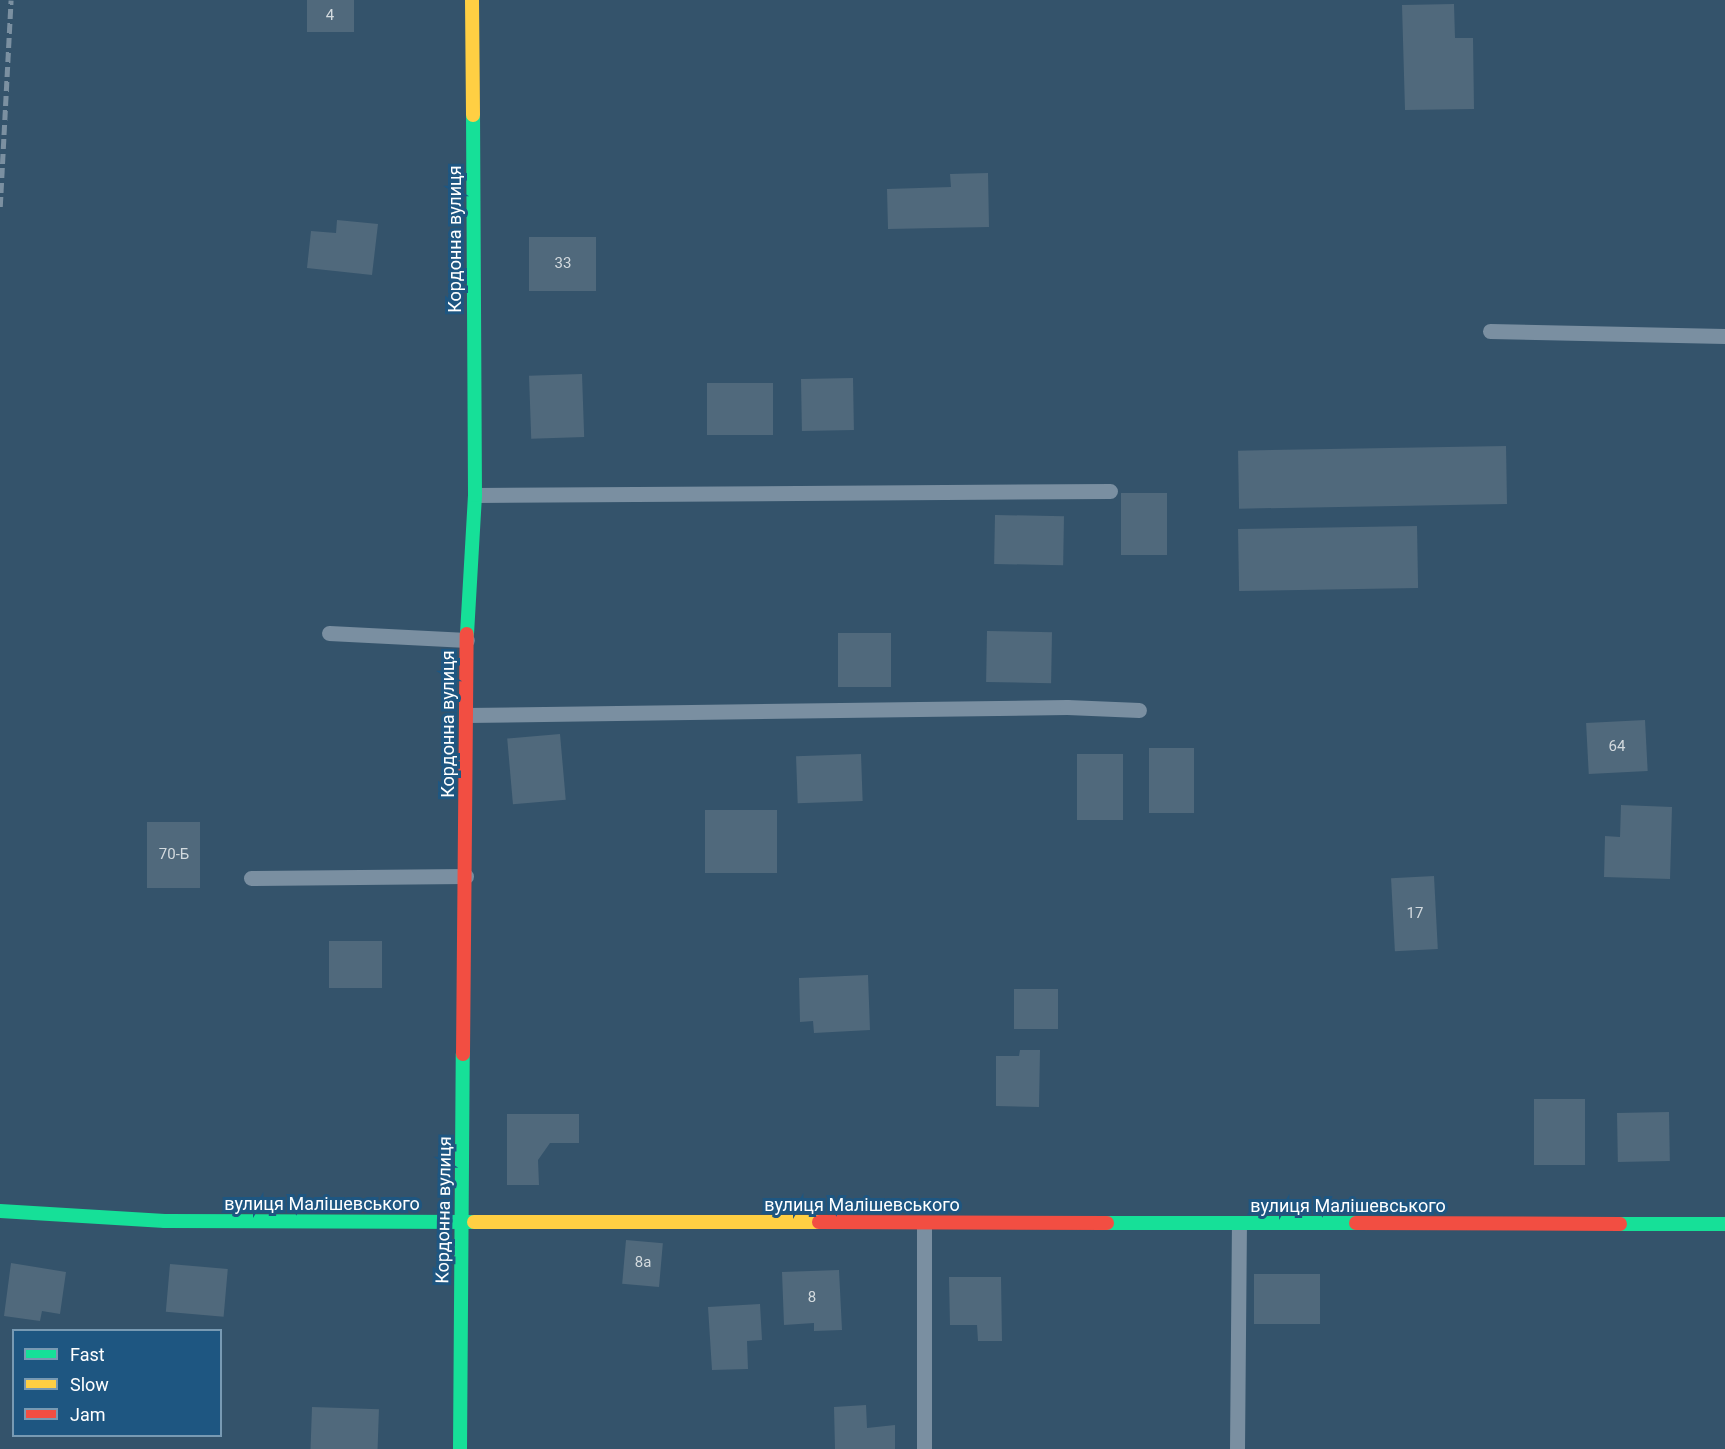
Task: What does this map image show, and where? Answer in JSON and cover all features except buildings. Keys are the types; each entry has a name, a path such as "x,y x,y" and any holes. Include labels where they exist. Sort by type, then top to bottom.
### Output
{"street":[{"name":"Кордонна вулиця","path":"460,1449 467,640 475,495 472,0"},
{"name":"вулиця Малішевського","path":"0,1211 165,1221 1725,1224"}],"lane":[{"path":"1490,331 1725,336"},
{"path":"475,495 1110,490"},
{"path":"329,633 467,640"},
{"path":"466,715 1067,707 1139,710"},
{"path":"251,878 466,876"},
{"path":"924,1223 924,1449"},
{"path":"1237,1449 1239,1224"}],"railway":[{"path":"0,207 11,0"}],"traffic: fast":[{"path":"467,634 475,495 473,115"},
{"path":"460,1449 463,1054"},
{"path":"0,1211 165,1221 474,1222"},
{"path":"1107,1223 1356,1223"},
{"path":"1620,1224 1725,1224"}],"traffic: slow":[{"path":"472,0 473,115"},
{"path":"474,1222 819,1222"}],"traffic: jam":[{"path":"463,1054 467,634"},
{"path":"819,1222 1107,1223"},
{"path":"1356,1223 1620,1224"}]}
